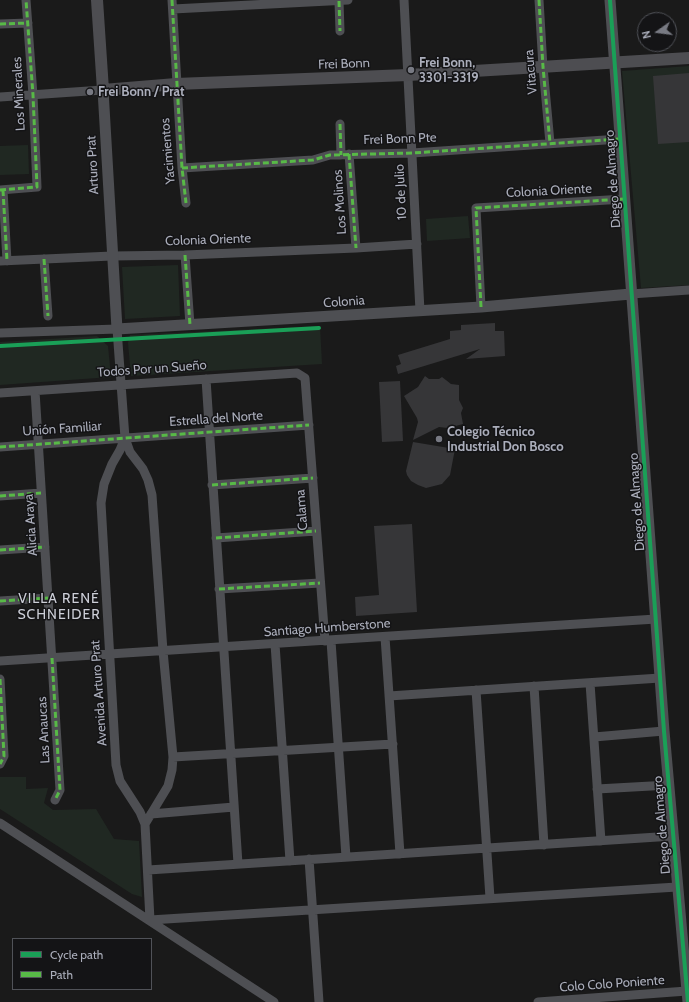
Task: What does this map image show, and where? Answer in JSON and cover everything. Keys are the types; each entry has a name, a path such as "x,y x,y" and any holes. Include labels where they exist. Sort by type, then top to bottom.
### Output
{"main road":[{"name":"Arturo Prat","path":"97,0 103,90"},
{"name":"Frei Bonn","path":"103,90 176,84 408,75 689,58"}],"street":[{"name":"Los Minerales","path":"1,190 37,187 33,95 26,0"},
{"path":"339,0 340,31"},
{"path":"173,5 348,0"},
{"name":"10 de Julio","path":"404,0 420,311"},
{"name":"Vitacura","path":"539,0 550,143"},
{"name":"Diego de Almagro","path":"610,0 664,731 688,997"},
{"name":"Yacimientos","path":"173,5 176,84 186,203"},
{"path":"0,24 28,23"},
{"name":"Frei Bonn","path":"0,97 103,90"},
{"name":"Arturo Prat","path":"103,90 117,329"},
{"name":"Los Molinos","path":"340,124 356,248"},
{"name":"Frei Bonn Pte","path":"182,168 314,160 330,155 412,153 620,139"},
{"path":"1,190 4,261"},
{"name":"Colonia Oriente","path":"481,307 476,208 624,199"},
{"name":"Colonia Oriente","path":"4,261 356,248 417,244"},
{"path":"185,254 190,325"},
{"path":"44,259 48,316"},
{"name":"Colonia","path":"0,334 117,329 420,311 689,290"},
{"name":"Avenida Arturo Prat","path":"117,329 125,438 130,452 143,469 152,495 163,651 173,757 172,770 168,786 145,824"},
{"name":"Todos Por un Sueño","path":"0,393 297,373 305,378"},
{"name":"Calama","path":"305,378 320,583 328,641 346,857"},
{"path":"206,379 238,864"},
{"name":"Alicia Araya","path":"35,391 52,658"},
{"name":"Estrella del Norte","path":"125,438 309,426"},
{"name":"Avenida Arturo Prat","path":"125,438 104,484 101,503 116,765 120,781 140,812 145,824 150,920"},
{"name":"Unión Familiar","path":"0,447 125,438"},
{"path":"212,485 313,478"},
{"path":"0,496 42,493"},
{"path":"216,538 316,531"},
{"path":"0,550 45,547"},
{"path":"219,589 320,583"},
{"path":"0,601 48,598"},
{"name":"Santiago Humberstone","path":"0,661 223,648 656,619"},
{"path":"385,637 400,854"},
{"path":"275,644 290,861"},
{"name":"Las Anaucas","path":"52,658 60,790 55,800"},
{"path":"389,696 660,678"},
{"path":"0,679 4,756 0,764"},
{"path":"590,683 601,841"},
{"path":"534,686 544,845"},
{"path":"476,690 490,898"},
{"path":"594,737 664,731"},
{"path":"173,757 393,744"},
{"path":"597,790 669,785"},
{"path":"151,814 234,807"},
{"path":"0,823 274,1002"},
{"path":"148,870 673,836"},
{"path":"309,860 319,1002"},
{"path":"150,920 677,887"},
{"name":"Colo Colo Poniente","path":"538,1002 688,997"}],"shaded area":[{"path":"689,66 689,285 641,288 622,71"},
{"path":"28,145 29,174 0,175 0,146"},
{"path":"468,216 470,238 427,241 426,219"},
{"path":"178,265 180,316 125,319 122,267"},
{"path":"320,326 322,364 131,376 128,343 130,335"},
{"path":"97,336 108,346 111,377 0,385 0,342"},
{"path":"0,777 26,777 26,789 48,788 44,803 53,810 96,809 114,839 139,841 142,897 132,894 0,809"}],"building":[{"path":"689,73 689,142 658,144 653,76"},
{"path":"495,323 495,331 504,331 505,356 466,359 480,349 398,374 396,366 401,364 398,355 450,339 450,331 461,330 461,325"},
{"path":"425,376 429,379 439,379 442,377 451,384 459,385 459,400 463,408 461,413 463,424 448,428 439,427 413,440 418,422 404,396 418,387"},
{"path":"400,381 403,441 382,442 379,382"},
{"path":"413,442 455,449 450,475 442,484 426,488 411,481 406,471"},
{"path":"412,524 417,612 356,616 355,597 379,595 374,526"}],"marked path":[{"path":"0,190 37,187 33,95 26,0"},
{"path":"172,0 182,168 186,203"},
{"path":"539,0 550,143"},
{"path":"339,1 340,31"},
{"path":"0,24 28,23"},
{"path":"340,124 341,155"},
{"path":"182,168 313,160 330,155 412,153 620,139"},
{"path":"349,154 356,248"},
{"path":"3,190 7,261"},
{"path":"481,307 476,208 624,199"},
{"path":"185,255 190,325"},
{"path":"44,259 48,316"},
{"path":"0,447 309,425"},
{"path":"212,485 313,478"},
{"path":"0,496 41,493"},
{"path":"216,538 316,531"},
{"path":"0,550 45,547"},
{"path":"219,589 320,583"},
{"path":"0,601 48,598"},
{"path":"52,658 60,790 55,800"},
{"path":"0,679 4,756 0,764"}],"cycle path":[{"path":"610,0 664,731 688,1002"},
{"path":"0,346 319,328"}],"place":[{"name":"Frei Bonn, 3301-3319","path":"411,70"},
{"name":"Frei Bonn / Prat","path":"90,92"},
{"name":"Colegio Técnico Industrial Don Bosco","path":"439,439"}],"district":[{"name":"VILLA RENÉ SCHNEIDER","path":"59,608"}]}
